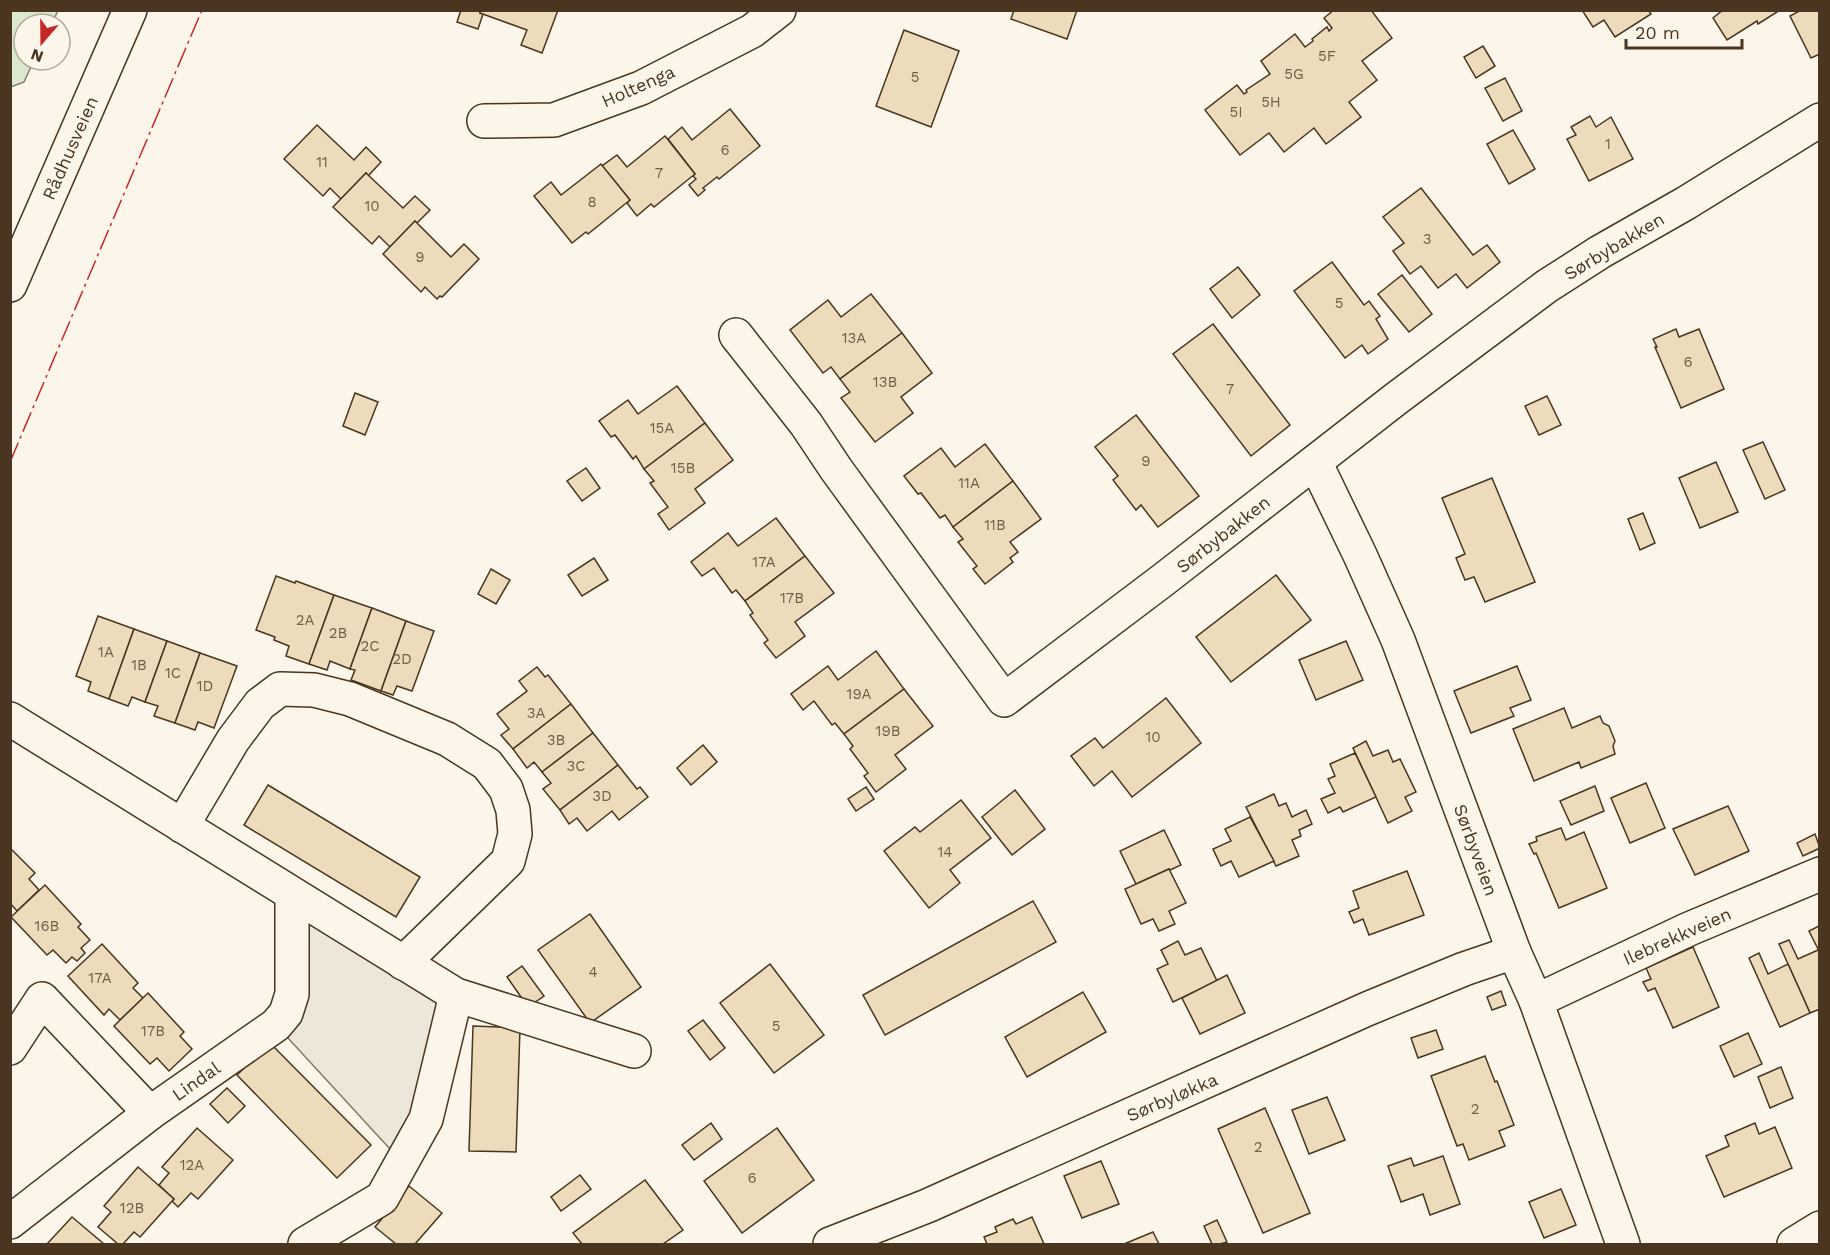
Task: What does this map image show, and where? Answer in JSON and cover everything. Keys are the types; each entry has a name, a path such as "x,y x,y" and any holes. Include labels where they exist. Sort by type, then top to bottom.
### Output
{"street":[{"name":"Rådhusveien","path":"10,285 130,10"},
{"name":"Holtenga","path":"484,121 554,120 641,88 752,31 779,10"},
{"name":"Sørbybakken","path":"736,335 806,424 836,469 1004,700 1397,398 1547,286 1820,120"},
{"name":"Sørbyveien","path":"1315,462 1398,640 1514,952 1536,1001 1623,1245"},
{"path":"182,826 233,740 260,704 280,689 314,690 350,699 447,739 477,757 487,764 506,789 513,810 515,834 508,861 403,963"},
{"path":"10,719 456,995 634,1051"},
{"name":"Ilebrekkveien","path":"1536,1001 1689,929 1820,874"},
{"name":"Lindal","path":"10,1222 150,1113 276,1025 286,1013 292,994 292,895"},
{"name":"Sørbyløkka","path":"830,1245 927,1206 1367,1009 1464,969 1514,952"},
{"path":"304,1245 382,1198 426,1119 456,995"},
{"path":"10,1048 42,999 150,1113"},
{"path":"1794,1245 1820,1228"}],"green space":[{"path":"11,10 58,11 12,12 12,72 29,72 24,82 11,87"}],"shaded area":[{"path":"292,895 456,995 402,1162 276,1025"}],"building":[{"path":"461,10 481,10 480,13 483,14 478,29 457,22"},
{"path":"481,10 558,10 542,53 521,45 527,30 480,13"},
{"path":"1014,10 1077,10 1067,39 1011,19"},
{"path":"1334,10 1371,10 1392,38 1362,61 1377,80 1349,102 1361,117 1326,144 1314,128 1284,152 1269,133 1240,155 1205,110 1237,85 1244,94 1246,90 1270,74 1261,61 1295,34 1305,47 1327,27 1329,31 1332,28 1324,18"},
{"path":"1582,10 1648,10 1651,14 1615,37 1604,20 1593,27"},
{"path":"1723,10 1776,10 1777,12 1758,24 1757,21 1727,40 1713,18"},
{"path":"1801,10 1820,10 1820,54 1811,58 1790,16"},
{"path":"904,30 959,51 931,127 876,106"},
{"path":"1483,46 1495,66 1476,78 1464,57"},
{"path":"1505,78 1522,111 1503,121 1485,88"},
{"path":"730,109 760,146 719,179 717,177 703,188 705,190 698,196 689,185 696,179 693,176 695,174 668,139 682,127 692,140"},
{"path":"1590,116 1596,127 1611,117 1633,159 1589,181 1567,139 1576,135 1571,127"},
{"path":"317,125 354,160 366,147 381,162 368,176 366,173 341,199 330,188 323,196 284,159"},
{"path":"1513,130 1535,169 1509,184 1487,144"},
{"path":"665,136 695,174 654,207 651,204 637,216 627,203 630,200 602,166 617,155 627,167"},
{"path":"601,164 630,200 588,234 586,232 572,243 534,196 551,182 561,195"},
{"path":"366,173 403,208 415,196 430,210 417,223 415,221 390,247 379,236 372,244 333,207"},
{"path":"1421,188 1473,255 1487,245 1500,262 1467,288 1456,274 1438,288 1421,266 1410,274 1393,251 1404,243 1383,217"},
{"path":"415,221 451,257 464,244 479,259 442,297 437,299 425,287 421,292 383,254"},
{"path":"1332,262 1364,305 1369,301 1380,316 1376,319 1388,339 1368,354 1362,345 1345,358 1294,291"},
{"path":"1238,267 1260,295 1232,318 1210,289"},
{"path":"1402,275 1432,314 1409,332 1378,294"},
{"path":"871,294 902,333 840,379 831,367 823,373 790,330 828,300 841,317"},
{"path":"1213,324 1290,425 1251,456 1173,354"},
{"path":"1676,329 1679,337 1699,329 1724,389 1681,408 1653,339"},
{"path":"902,333 932,373 901,397 913,413 875,442 841,398 850,392 840,379"},
{"path":"677,386 705,423 644,469 636,456 633,459 615,435 611,437 599,421 628,400 638,414"},
{"path":"355,393 378,402 365,435 343,426"},
{"path":"1547,396 1561,425 1539,435 1525,406"},
{"path":"1136,415 1199,496 1158,527 1141,505 1136,510 1113,480 1118,476 1095,447"},
{"path":"705,423 733,460 695,489 705,503 669,530 658,514 668,507 650,483 654,481 644,469"},
{"path":"1763,442 1785,490 1765,499 1743,450"},
{"path":"985,444 1013,481 953,527 945,515 940,518 921,493 918,494 904,476 941,448 955,467"},
{"path":"1716,462 1738,512 1700,528 1679,478"},
{"path":"586,468 600,488 582,501 567,481"},
{"path":"1492,478 1535,582 1485,602 1474,577 1465,580 1456,558 1465,554 1442,498"},
{"path":"1013,481 1041,519 1010,542 1018,552 1010,558 1013,562 985,584 973,569 977,566 958,542 963,539 953,527"},
{"path":"1643,513 1655,543 1640,550 1628,519"},
{"path":"776,518 805,556 745,601 736,590 732,593 714,568 702,576 691,562 728,533 738,546"},
{"path":"805,556 834,593 795,622 805,636 776,658 764,643 768,640 750,615 753,613 745,601"},
{"path":"594,558 608,580 582,596 568,575"},
{"path":"491,569 510,580 496,604 478,594"},
{"path":"1276,575 1311,620 1231,682 1196,637"},
{"path":"276,576 334,595 309,664 286,656 289,646 274,640 275,637 256,630"},
{"path":"334,595 372,608 350,669 330,661 327,670 309,664"},
{"path":"372,608 406,621 381,691 351,680 355,670 350,669"},
{"path":"98,616 134,629 109,699 88,691 91,682 76,676"},
{"path":"406,621 434,631 412,691 397,686 393,695 381,691"},
{"path":"134,629 167,641 145,702 132,697 128,706 109,699"},
{"path":"167,641 200,653 175,723 154,716 158,706 145,702"},
{"path":"1346,641 1363,680 1316,700 1299,660"},
{"path":"876,651 904,689 844,734 835,723 832,725 814,701 803,710 791,694 828,666 838,680"},
{"path":"200,653 237,666 214,728 198,722 195,730 175,723"},
{"path":"1517,666 1531,700 1510,708 1514,716 1471,733 1454,691"},
{"path":"537,667 545,677 548,675 571,704 513,749 501,735 509,729 497,714 527,691 519,681"},
{"path":"904,689 933,726 895,755 906,769 876,792 864,776 868,773 850,749 853,746 844,734"},
{"path":"1166,698 1201,743 1132,797 1112,771 1094,786 1071,756 1095,738 1103,748"},
{"path":"571,704 593,733 542,772 534,762 527,768 513,749"},
{"path":"1564,708 1572,728 1600,716 1603,723 1609,726 1615,741 1613,746 1615,754 1581,768 1579,762 1534,781 1513,729"},
{"path":"593,733 618,765 560,810 543,789 551,783 542,772"},
{"path":"1366,741 1373,756 1388,750 1393,762 1400,759 1416,792 1405,797 1412,811 1388,823 1353,748"},
{"path":"703,745 717,762 691,785 677,768"},
{"path":"1355,753 1376,797 1343,812 1340,807 1328,813 1321,799 1335,793 1328,779 1335,776 1330,764"},
{"path":"618,765 637,789 640,787 648,797 619,820 612,811 587,831 577,818 569,824 560,810"},
{"path":"1646,783 1665,828 1630,843 1611,798"},
{"path":"268,785 420,877 396,917 244,825"},
{"path":"1595,786 1604,811 1571,825 1560,801"},
{"path":"866,787 874,799 856,811 848,799"},
{"path":"1015,790 1045,829 1012,855 982,817"},
{"path":"1274,794 1279,806 1286,803 1292,817 1306,810 1312,824 1299,830 1301,836 1292,840 1299,856 1276,866 1246,807"},
{"path":"961,800 991,838 950,870 960,883 929,908 884,851 915,827 920,832"},
{"path":"1728,806 1749,851 1695,875 1673,829"},
{"path":"1250,817 1274,861 1239,877 1231,861 1221,866 1213,849 1231,841 1225,829"},
{"path":"1561,828 1566,840 1584,832 1607,888 1559,908 1536,853 1534,854 1529,844 1537,841 1536,837"},
{"path":"1164,830 1181,865 1136,884 1120,851"},
{"path":"1815,834 1820,848 1803,856 1797,843"},
{"path":"10,848 35,873 29,879 39,890 17,911 10,903"},
{"path":"1169,869 1186,903 1169,911 1175,924 1159,931 1153,919 1141,924 1125,889"},
{"path":"1407,871 1424,915 1369,935 1363,919 1354,923 1349,912 1359,908 1353,891"},
{"path":"45,885 81,924 78,927 90,940 81,948 85,953 77,961 72,957 66,963 53,950 47,955 11,917"},
{"path":"1033,901 1056,942 885,1035 863,995"},
{"path":"590,914 641,987 590,1023 538,950"},
{"path":"1820,927 1820,953 1809,931"},
{"path":"1789,940 1798,959 1818,950 1820,953 1820,1009 1810,1013 1779,944"},
{"path":"1178,941 1185,955 1201,948 1217,981 1173,1002 1157,969 1168,964 1161,950"},
{"path":"102,944 138,983 133,988 143,998 120,1020 109,1009 104,1015 68,976"},
{"path":"1693,947 1719,1007 1673,1028 1655,988 1648,991 1643,982 1651,979 1646,968"},
{"path":"1759,953 1768,974 1788,964 1810,1013 1780,1027 1749,958"},
{"path":"770,964 824,1035 774,1073 720,1003"},
{"path":"522,966 544,996 528,1007 507,977"},
{"path":"1227,975 1245,1013 1200,1034 1182,998"},
{"path":"1501,991 1506,1005 1492,1010 1487,997"},
{"path":"1083,992 1106,1032 1027,1077 1005,1037"},
{"path":"148,993 184,1032 180,1036 192,1049 169,1071 157,1058 150,1064 114,1026"},
{"path":"703,1020 725,1048 710,1060 688,1031"},
{"path":"473,1026 520,1028 516,1152 469,1151"},
{"path":"1436,1030 1443,1049 1418,1058 1411,1038"},
{"path":"1748,1033 1762,1064 1734,1077 1720,1046"},
{"path":"270,1043 371,1145 337,1178 237,1075"},
{"path":"1485,1056 1514,1125 1499,1131 1505,1146 1469,1160 1463,1144 1457,1146 1431,1076"},
{"path":"1781,1067 1793,1098 1770,1108 1758,1077"},
{"path":"227,1088 245,1106 228,1123 210,1104"},
{"path":"1327,1097 1345,1140 1309,1154 1292,1110"},
{"path":"1265,1108 1310,1213 1263,1233 1218,1129"},
{"path":"711,1123 722,1139 694,1160 682,1145"},
{"path":"1755,1123 1759,1134 1775,1127 1792,1168 1724,1197 1706,1156 1729,1146 1725,1136"},
{"path":"197,1128 233,1160 198,1199 191,1193 178,1207 172,1201 174,1199 159,1185 169,1173 162,1167"},
{"path":"777,1128 814,1180 742,1233 704,1181"},
{"path":"1443,1156 1460,1204 1430,1215 1423,1194 1401,1202 1388,1166 1411,1158 1414,1166"},
{"path":"1101,1161 1119,1204 1082,1218 1064,1176"},
{"path":"138,1167 174,1199 140,1237 134,1232 123,1244 118,1244 98,1227 111,1212 104,1206"},
{"path":"580,1175 591,1189 561,1211 551,1197"},
{"path":"645,1180 683,1230 663,1244 582,1244 573,1233"},
{"path":"409,1186 442,1213 415,1244 396,1244 375,1227"},
{"path":"1561,1189 1576,1225 1544,1238 1529,1202"},
{"path":"72,1217 104,1244 47,1244"},
{"path":"1032,1217 1044,1244 987,1244 984,1237 997,1232 995,1227 1013,1219 1016,1224"},
{"path":"1217,1220 1227,1242 1212,1244 1204,1226"},
{"path":"1153,1232 1159,1244 1124,1244"}],"power":[{"path":"10,462 202,10"}]}
